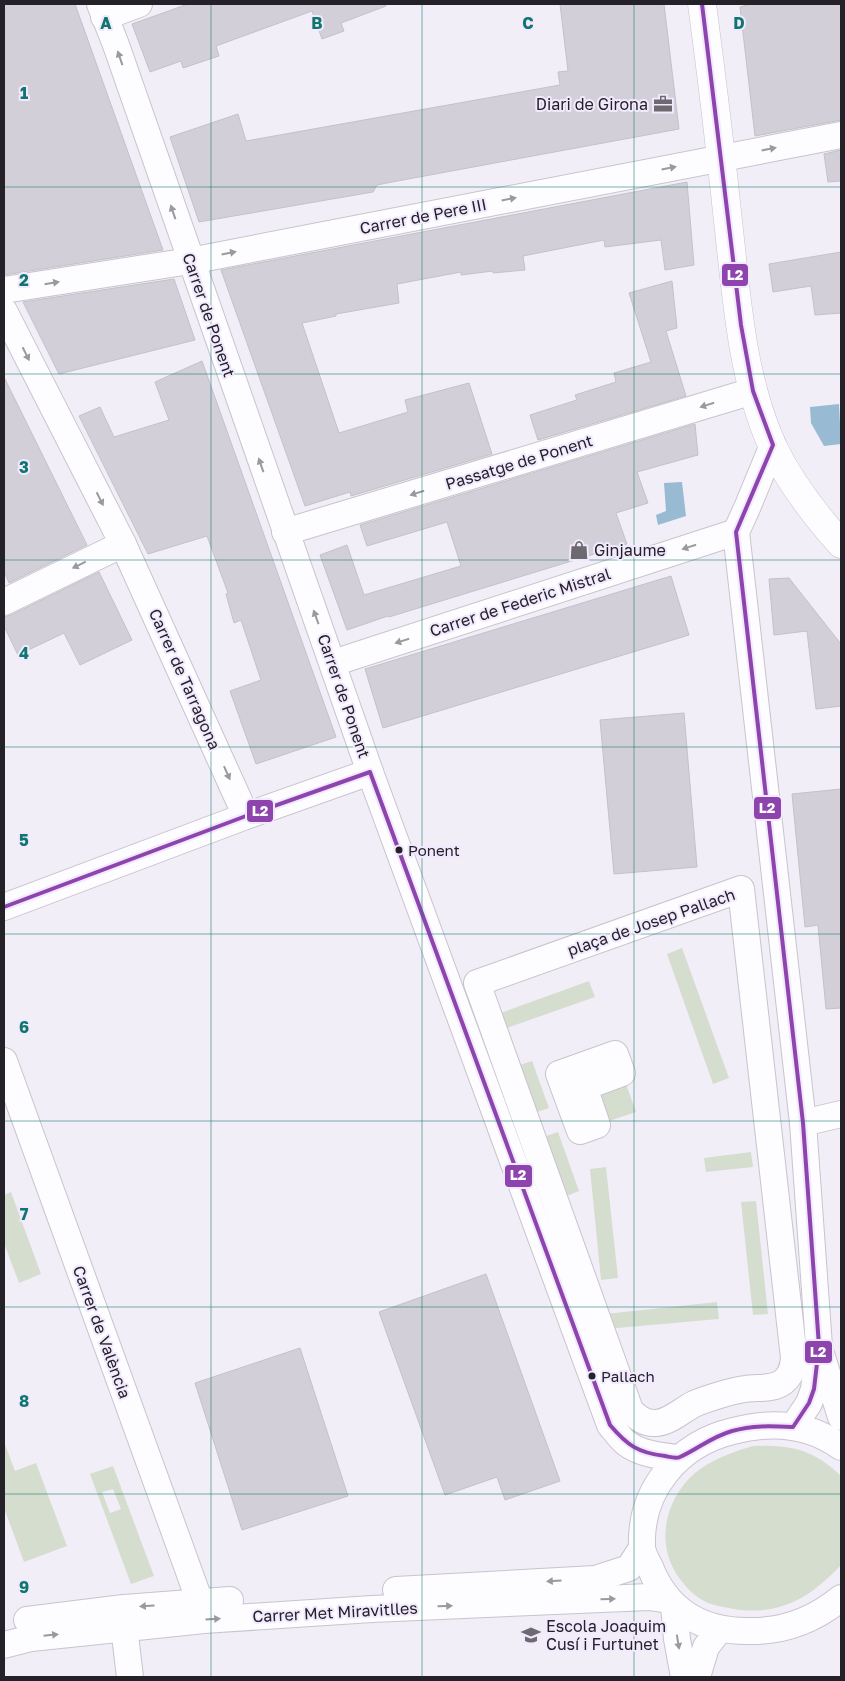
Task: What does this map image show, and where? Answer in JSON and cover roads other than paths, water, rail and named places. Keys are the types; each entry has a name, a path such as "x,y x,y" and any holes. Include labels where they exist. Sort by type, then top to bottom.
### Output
{"main road":[{"path":"702,4 741,325 753,391 772,445 812,508 841,544"}],"street":[{"path":"102,10 139,4"},
{"name":"Carrer de Ponent","path":"102,10 116,45 370,772 610,1425 625,1442 636,1449 650,1454 678,1458"},
{"name":"Carrer de Pere III","path":"4,290 190,261 841,135"},
{"name":"Carrer de Tarragona","path":"4,311 123,544 246,816"},
{"name":"Passatge de Ponent","path":"285,532 753,391"},
{"path":"772,445 736,532 803,1123 819,1346 814,1389 809,1403 793,1427"},
{"name":"Carrer de Federic Mistral","path":"333,663 736,532"},
{"path":"4,601 123,544"},
{"path":"4,908 246,816 370,772"},
{"name":"plaça de Josep Pallach","path":"741,889 794,1358 793,1367 789,1376 774,1386 745,1389 721,1395 694,1404 663,1422 645,1422 636,1417 630,1410 478,983 741,889"},
{"name":"Carrer de València","path":"4,1061 200,1602"},
{"path":"803,1123 841,1114"},
{"path":"819,1346 841,1417"},
{"path":"841,1447 812,1430 766,1425 750,1426 725,1432 700,1443 678,1458 656,1487 643,1525 642,1548 655,1580 671,1603 684,1614 697,1621 720,1629 762,1632 788,1627 825,1611 841,1598"},
{"name":"Carrer Met Miravitlles","path":"4,1626 24,1620 124,1608 595,1579 629,1568 642,1548"},
{"name":"Carrer Met Miravitlles","path":"4,1645 31,1638 124,1627 372,1609 649,1597 671,1603"},
{"path":"671,1603 684,1677"},
{"path":"124,1627 130,1677"},
{"path":"697,1677 706,1647 720,1629"}],"water":[{"path":"839,404 841,444 824,446 811,423 810,407"},
{"path":"682,482 686,516 658,525 656,515 666,511 664,483"}],"place":[{"name":"Diari de Girona","path":"663,104"},
{"name":"Ginjaume","path":"579,550"},
{"name":"Ponent","path":"399,850"},
{"name":"Pallach","path":"592,1376"},
{"name":"Escola Joaquim Cusí i Furtunet","path":"531,1635"}]}
